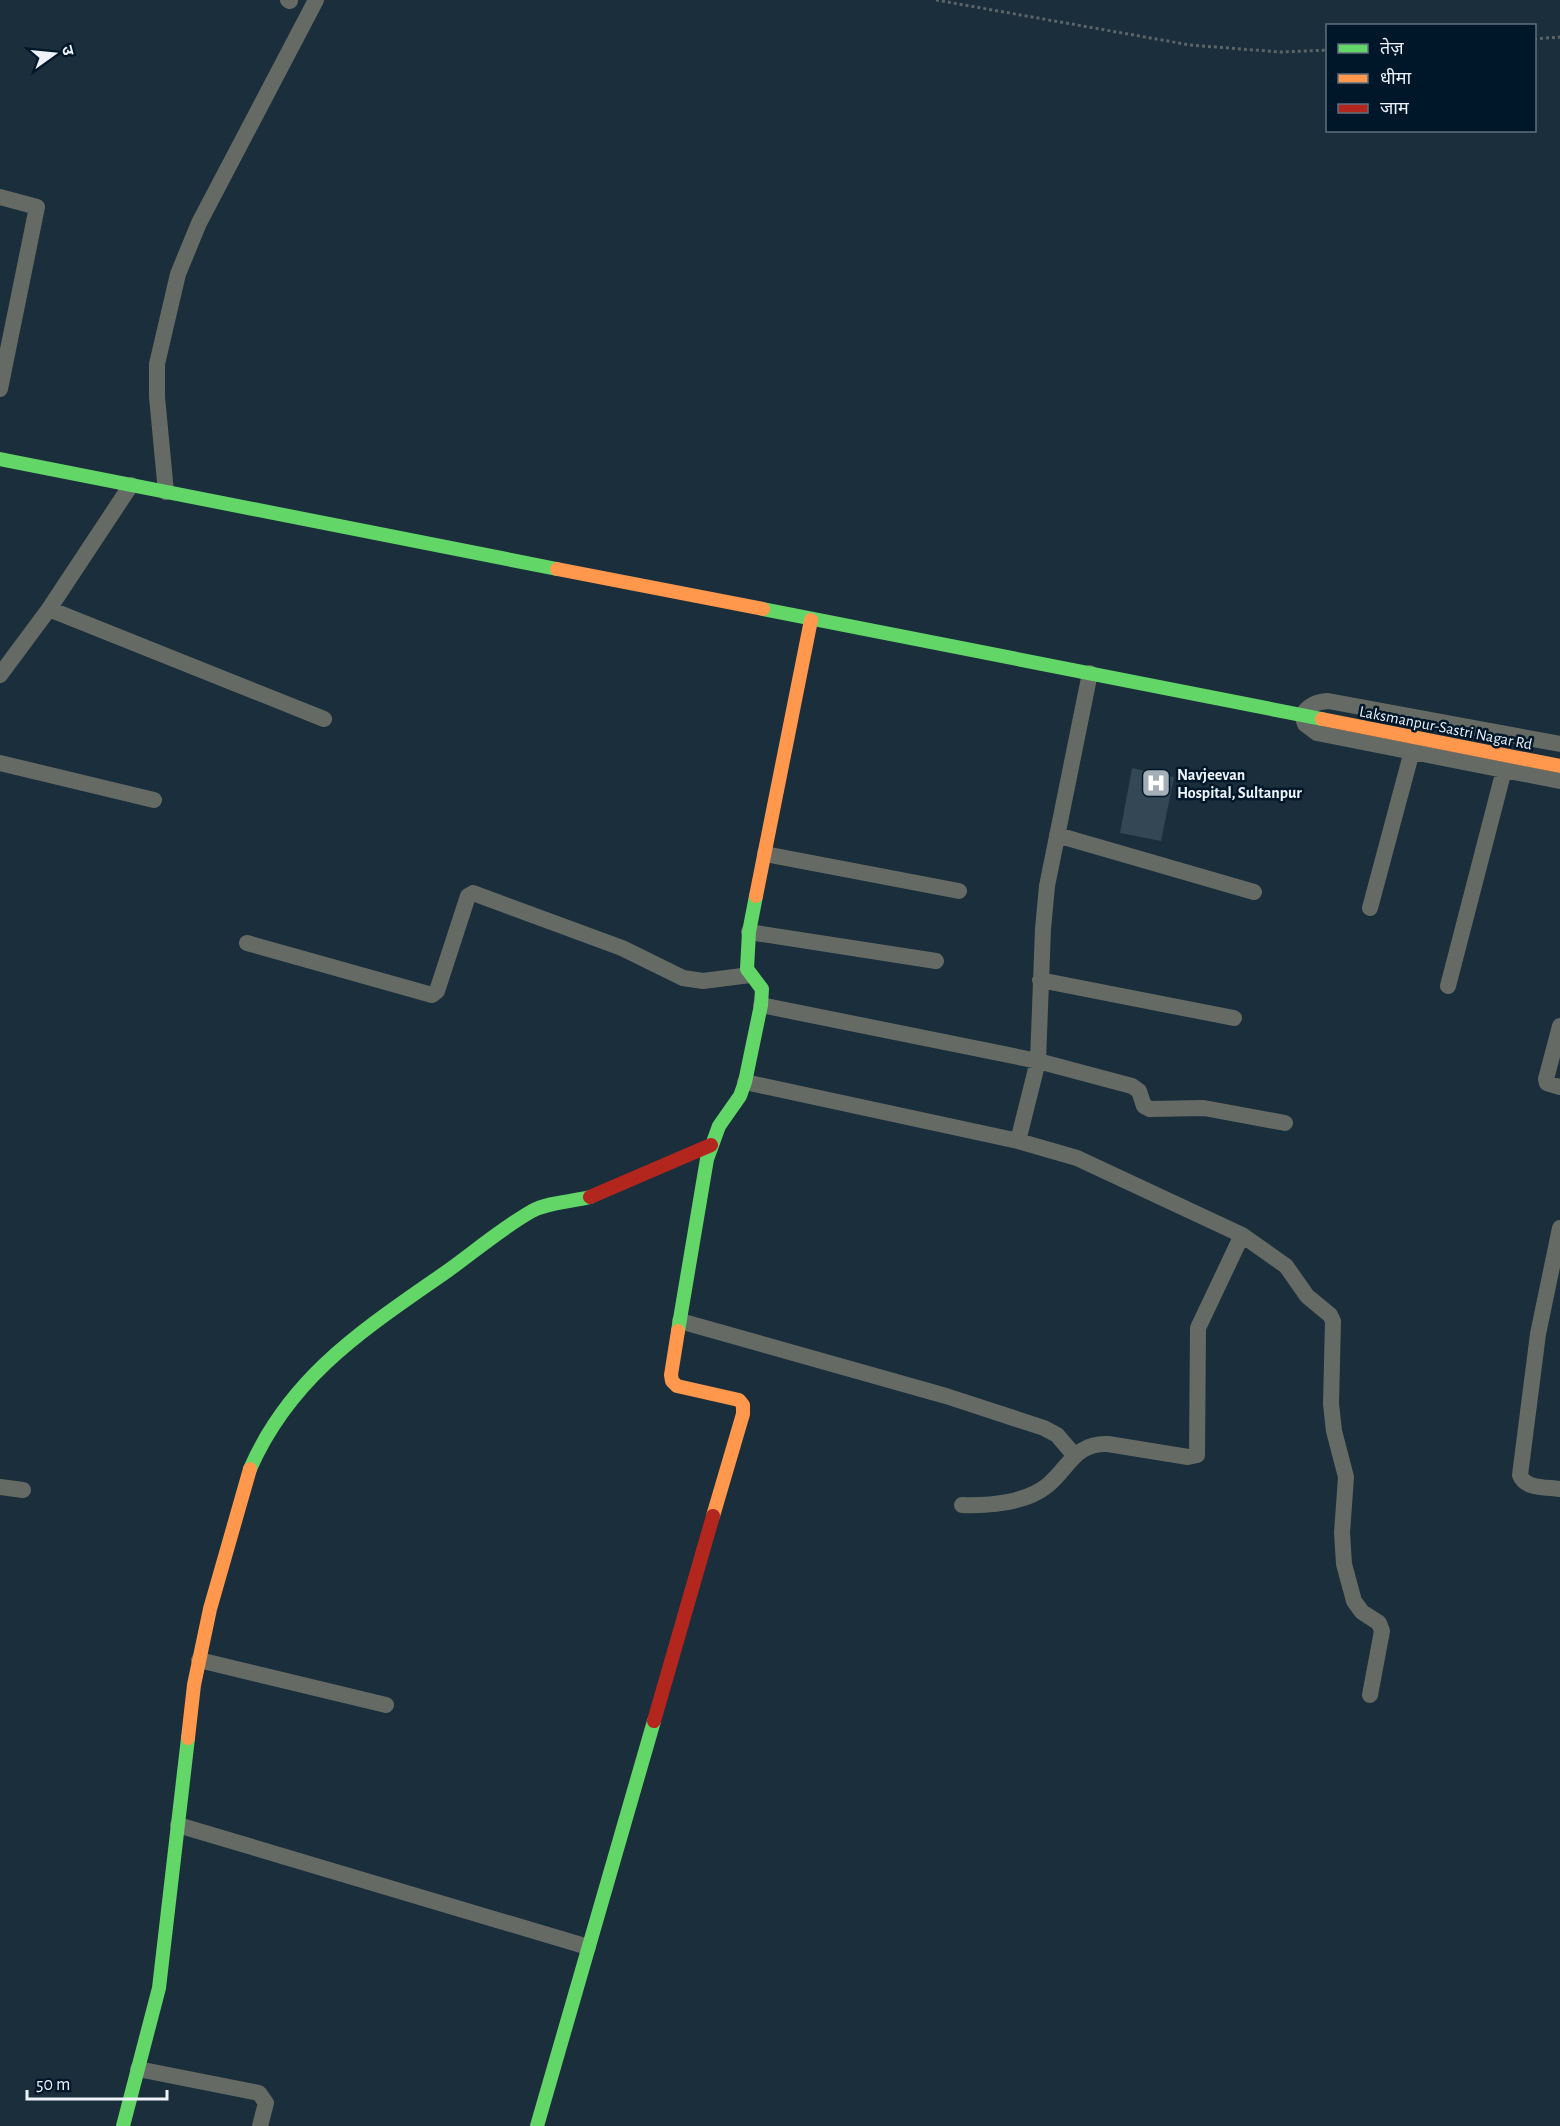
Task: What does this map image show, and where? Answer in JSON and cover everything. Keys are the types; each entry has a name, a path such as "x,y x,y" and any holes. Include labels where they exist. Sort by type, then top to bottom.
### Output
{"street":[{"path":"166,492 157,397 157,364 178,274 199,223 316,0"},
{"path":"0,197 38,207 0,389"},
{"name":"Laksmanpur-Sastri Nagar Rd","path":"0,459 1560,766"},
{"path":"0,675 49,609 131,484"},
{"path":"49,609 324,719"},
{"path":"537,2126 743,1414 743,1405 739,1400 677,1386 672,1381 671,1375 707,1159 719,1126 740,1096 745,1082 761,1005 762,989 747,969 749,932 811,620"},
{"path":"1018,1141 1038,1061 1040,980 1047,886 1090,673"},
{"path":"1560,744 1328,701 1308,707 1302,715 1305,724 1317,733 1560,780"},
{"path":"1370,908 1412,751"},
{"path":"0,763 154,800"},
{"path":"1448,986 1504,770"},
{"path":"1057,835 1254,892"},
{"path":"765,854 959,891"},
{"path":"247,943 432,995 437,991 468,896 473,893 622,948 683,978 703,981 750,975"},
{"path":"749,932 936,961"},
{"path":"1040,980 1234,1018"},
{"path":"761,1005 1038,1061 1132,1086 1139,1091 1144,1106 1150,1109 1195,1107 1285,1123"},
{"path":"1560,1026 1546,1079 1547,1083 1560,1087"},
{"path":"745,1082 1018,1141 1077,1158 1242,1234 1286,1266 1307,1296 1330,1315 1333,1321 1332,1418 1346,1477 1342,1533 1344,1564 1354,1601 1362,1612 1379,1623 1382,1631 1370,1695"},
{"path":"123,2126 159,1988 194,1685 199,1660 246,1478 255,1452 269,1427 287,1402 333,1354 362,1330 532,1211 590,1197 711,1145"},
{"path":"1560,1228 1538,1334 1520,1475 1522,1482 1528,1485 1560,1489"},
{"path":"962,1506 990,1505 1030,1495 1048,1485 1079,1451 1097,1443 1188,1457 1197,1455 1198,1329 1242,1234"},
{"path":"680,1321 946,1396 1044,1428 1057,1435 1075,1456"},
{"path":"0,1486 23,1490"},
{"path":"199,1660 386,1705"},
{"path":"178,1825 588,1947"},
{"path":"138,2069 259,2093 266,2103 260,2126"}],"path":[{"path":"936,0 1190,45 1280,52 1326,50"},
{"path":"1536,39 1560,37"}],"building":[{"path":"1132,768 1174,777 1161,841 1120,833"}],"traffic: fast":[{"path":"0,459 557,569"},
{"path":"763,609 1322,719"},
{"path":"678,1331 707,1159 719,1126 740,1096 745,1082 761,1005 762,989 747,969 749,932 756,896"},
{"path":"250,1469 267,1436 287,1406 333,1356 360,1334 499,1232 532,1211 553,1204 590,1197"},
{"path":"537,2126 654,1721"},
{"path":"123,2126 159,1988 188,1738"}],"traffic: slow":[{"path":"557,569 763,609"},
{"path":"756,896 811,620"},
{"path":"1322,719 1560,766"},
{"path":"678,1331 672,1381 677,1386 739,1400 743,1405 743,1414 713,1516"},
{"path":"188,1738 194,1685 210,1609 250,1469"}],"traffic: jam":[{"path":"590,1197 711,1145"},
{"path":"654,1721 713,1516"}],"place":[{"name":"Navjeevan Hospital, Sultanpur","path":"1156,783"}]}
